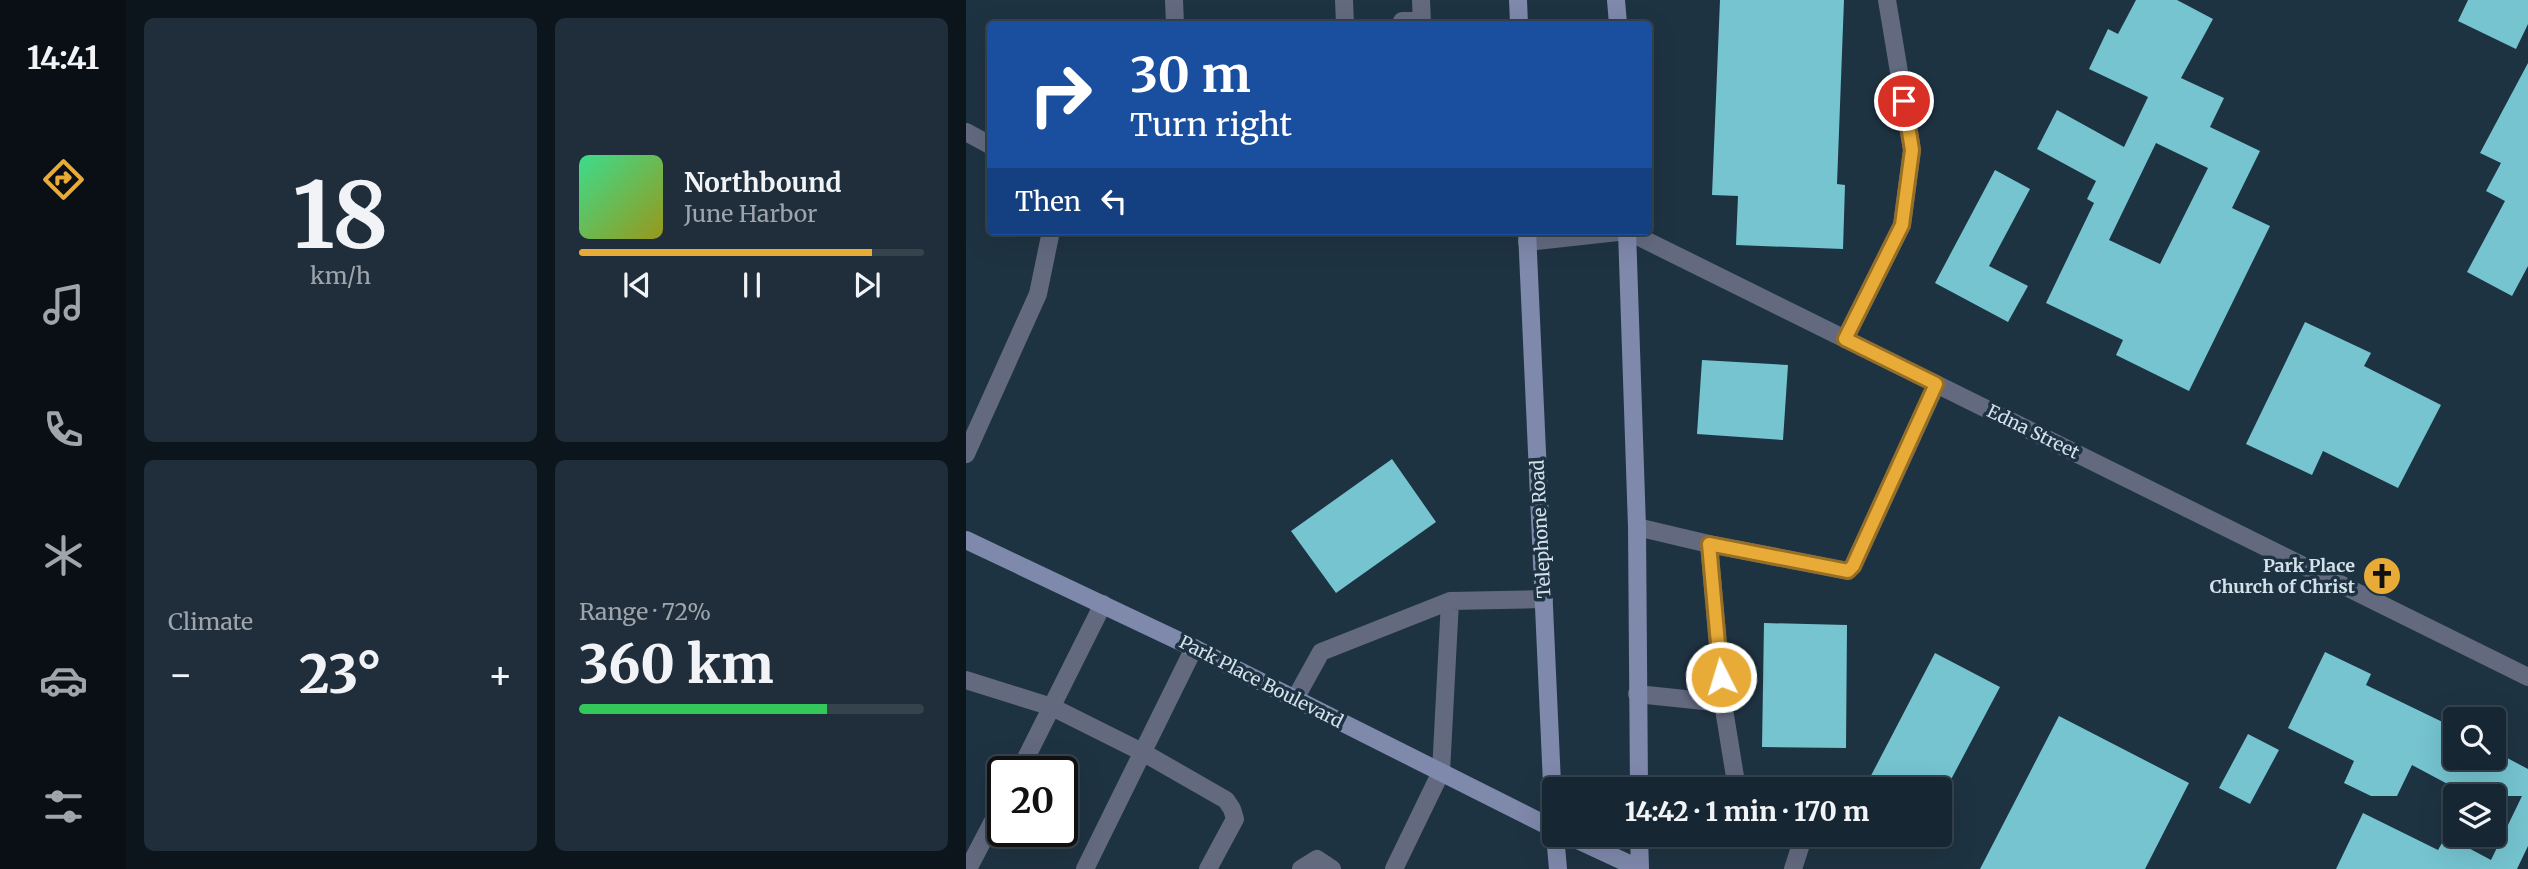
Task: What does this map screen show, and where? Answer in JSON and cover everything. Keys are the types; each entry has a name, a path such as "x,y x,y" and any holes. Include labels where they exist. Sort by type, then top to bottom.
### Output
{"main road":[{"path":"1518,0 1519,21"},
{"path":"1616,0 1618,21"},
{"path":"1627,235 1637,527 1639,777"},
{"name":"Telephone Road","path":"1527,237 1552,777"},
{"name":"Park Place Boulevard","path":"966,540 1103,604 1542,822"},
{"path":"1556,847 1558,869"},
{"path":"1593,847 1640,869 1639,847"}],"street":[{"path":"1174,0 1174,21"},
{"path":"1344,0 1349,21"},
{"path":"1421,0 1422,21"},
{"path":"1845,339 1902,225 1912,150 1887,0"},
{"path":"966,132 987,143"},
{"path":"969,447 1038,294 1050,235"},
{"path":"1527,237 1560,235"},
{"name":"Edna Street","path":"1635,235 2528,677"},
{"path":"1637,527 1848,571 1853,566 1936,384"},
{"path":"1709,544 1723,702 1735,777"},
{"path":"1295,699 1321,652 1450,601 1544,599"},
{"path":"1394,869 1441,772 1450,601"},
{"path":"1026,756 1103,604"},
{"path":"1085,869 1194,649"},
{"path":"966,680 1052,707 1144,753 1226,800 1235,819 1208,869"},
{"path":"1637,694 1723,702"},
{"path":"968,869 987,833"},
{"path":"1793,869 1800,847"},
{"path":"1301,869 1317,859 1332,869"}],"building":[{"path":"1720,0 1844,0 1837,184 1845,185 1843,249 1736,245 1738,196 1712,195"},
{"path":"2136,0 2177,0 2213,19 2181,78 2224,98 2210,127 2260,151 2232,208 2270,226 2189,391 2116,355 2123,340 2046,303 2094,203 2087,199 2096,181 2037,149 2057,110 2124,147 2148,97 2089,69 2108,29 2118,34","holes":["2156,143 2208,168 2160,264 2109,240"]},
{"path":"2468,0 2528,0 2528,24 2516,49 2458,21"},
{"path":"2528,63 2528,266 2512,296 2467,272 2505,201 2486,191 2501,163 2480,153"},
{"path":"1995,170 2030,189 1989,266 2028,286 2008,322 1935,283"},
{"path":"2305,322 2371,353 2364,366 2441,405 2398,488 2323,451 2312,475 2246,444"},
{"path":"1702,360 1788,365 1783,440 1697,434"},
{"path":"1392,459 1436,522 1336,593 1291,531"},
{"path":"1764,623 1847,625 1846,748 1762,747"},
{"path":"2325,652 2371,674 2366,685 2443,722 2443,770 2506,770 2506,757 2528,769 2528,846 2517,869 2336,869 2363,813 2438,850 2443,841 2443,847 2467,847 2491,860 2497,847 2506,847 2506,829 2522,796 2506,796 2506,784 2448,784 2412,765 2397,796 2371,796 2344,783 2354,761 2288,728"},
{"path":"1935,653 2000,687 1952,778 1870,777"},
{"path":"2059,716 2189,783 2145,869 1980,869"},
{"path":"2248,734 2279,750 2250,804 2219,788"}],"place":[{"name":"Park Place Church of Christ","path":"2382,576"}],"route":[{"path":"1721,677 1709,544 1848,571 1853,566 1936,384 1845,339 1902,225 1912,150 1904,101"}]}
